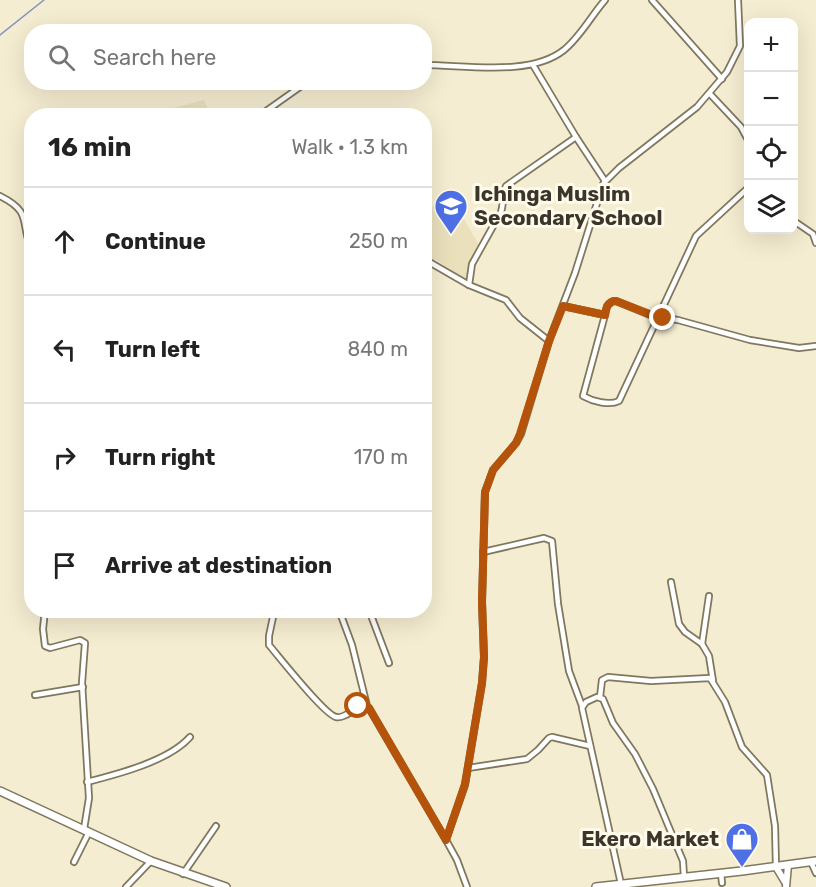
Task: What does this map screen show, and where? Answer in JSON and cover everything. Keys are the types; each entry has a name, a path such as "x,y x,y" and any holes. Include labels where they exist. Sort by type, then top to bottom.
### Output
{"highway":[{"path":"0,791 151,861 183,874 226,887"},
{"path":"598,887 814,861"}],"main road":[{"path":"786,885 788,865"},
{"path":"777,867 786,885"}],"street":[{"path":"432,65 494,67 533,65 565,49 605,0"},
{"path":"651,0 722,79"},
{"path":"446,840 465,784 477,721 483,664 483,510 486,486 498,462 516,443 520,434 549,341 605,181 626,162 680,122 710,94 722,79 740,46 738,0"},
{"path":"533,65 605,181"},
{"path":"270,108 296,90"},
{"path":"710,94 744,133"},
{"path":"469,285 472,264 504,205 503,192 506,186 576,137"},
{"path":"744,192 696,236 658,317 619,401 614,404 586,399 582,396 610,302 616,301 658,317 678,320 750,340 790,347 816,346"},
{"path":"0,196 16,206 24,216"},
{"path":"798,224 813,234 816,243"},
{"path":"432,263 469,285 506,300 520,318 549,341"},
{"path":"563,306 605,315"},
{"path":"483,552 544,538 552,541 558,604 569,672 582,706 621,884"},
{"path":"671,582 679,624 685,632 702,644 709,656 714,684"},
{"path":"702,644 709,596"},
{"path":"44,618 43,640 45,646 51,648 80,640 85,643 83,687 87,830 74,862"},
{"path":"273,618 269,645 314,698 333,716 345,715 361,705 367,706"},
{"path":"342,618 352,645 367,706 458,860 467,887"},
{"path":"372,618 389,663"},
{"path":"684,877 683,861 642,765 613,723 600,697 602,680 608,676 651,681 708,678 714,684 725,702 742,747 768,779 775,826 777,867"},
{"path":"35,695 83,687"},
{"path":"582,706 600,697"},
{"path":"87,782 124,772 149,762 172,751 190,737"},
{"path":"468,768 527,759 552,737 590,746"},
{"path":"183,874 216,826"},
{"path":"126,887 151,861"},
{"path":"814,861 816,873"},
{"path":"721,873 722,883"}],"shaded area":[{"path":"204,100 207,108 173,108"},
{"name":"Ichinga Muslim Secondary School","path":"446,193 479,245 470,260 466,279 432,259 432,207"}],"waterway":[{"path":"0,35 44,0"}],"place":[{"name":"Ichinga Muslim Secondary School","path":"451,235"},
{"name":"Ekero Market","path":"742,868"}],"route":[{"path":"358,706 364,705 369,708 446,840 465,784 482,683 484,657 482,634 483,510 486,486 498,462 516,443 520,434 549,341 563,306 605,315 610,302 616,301 663,318"}]}
